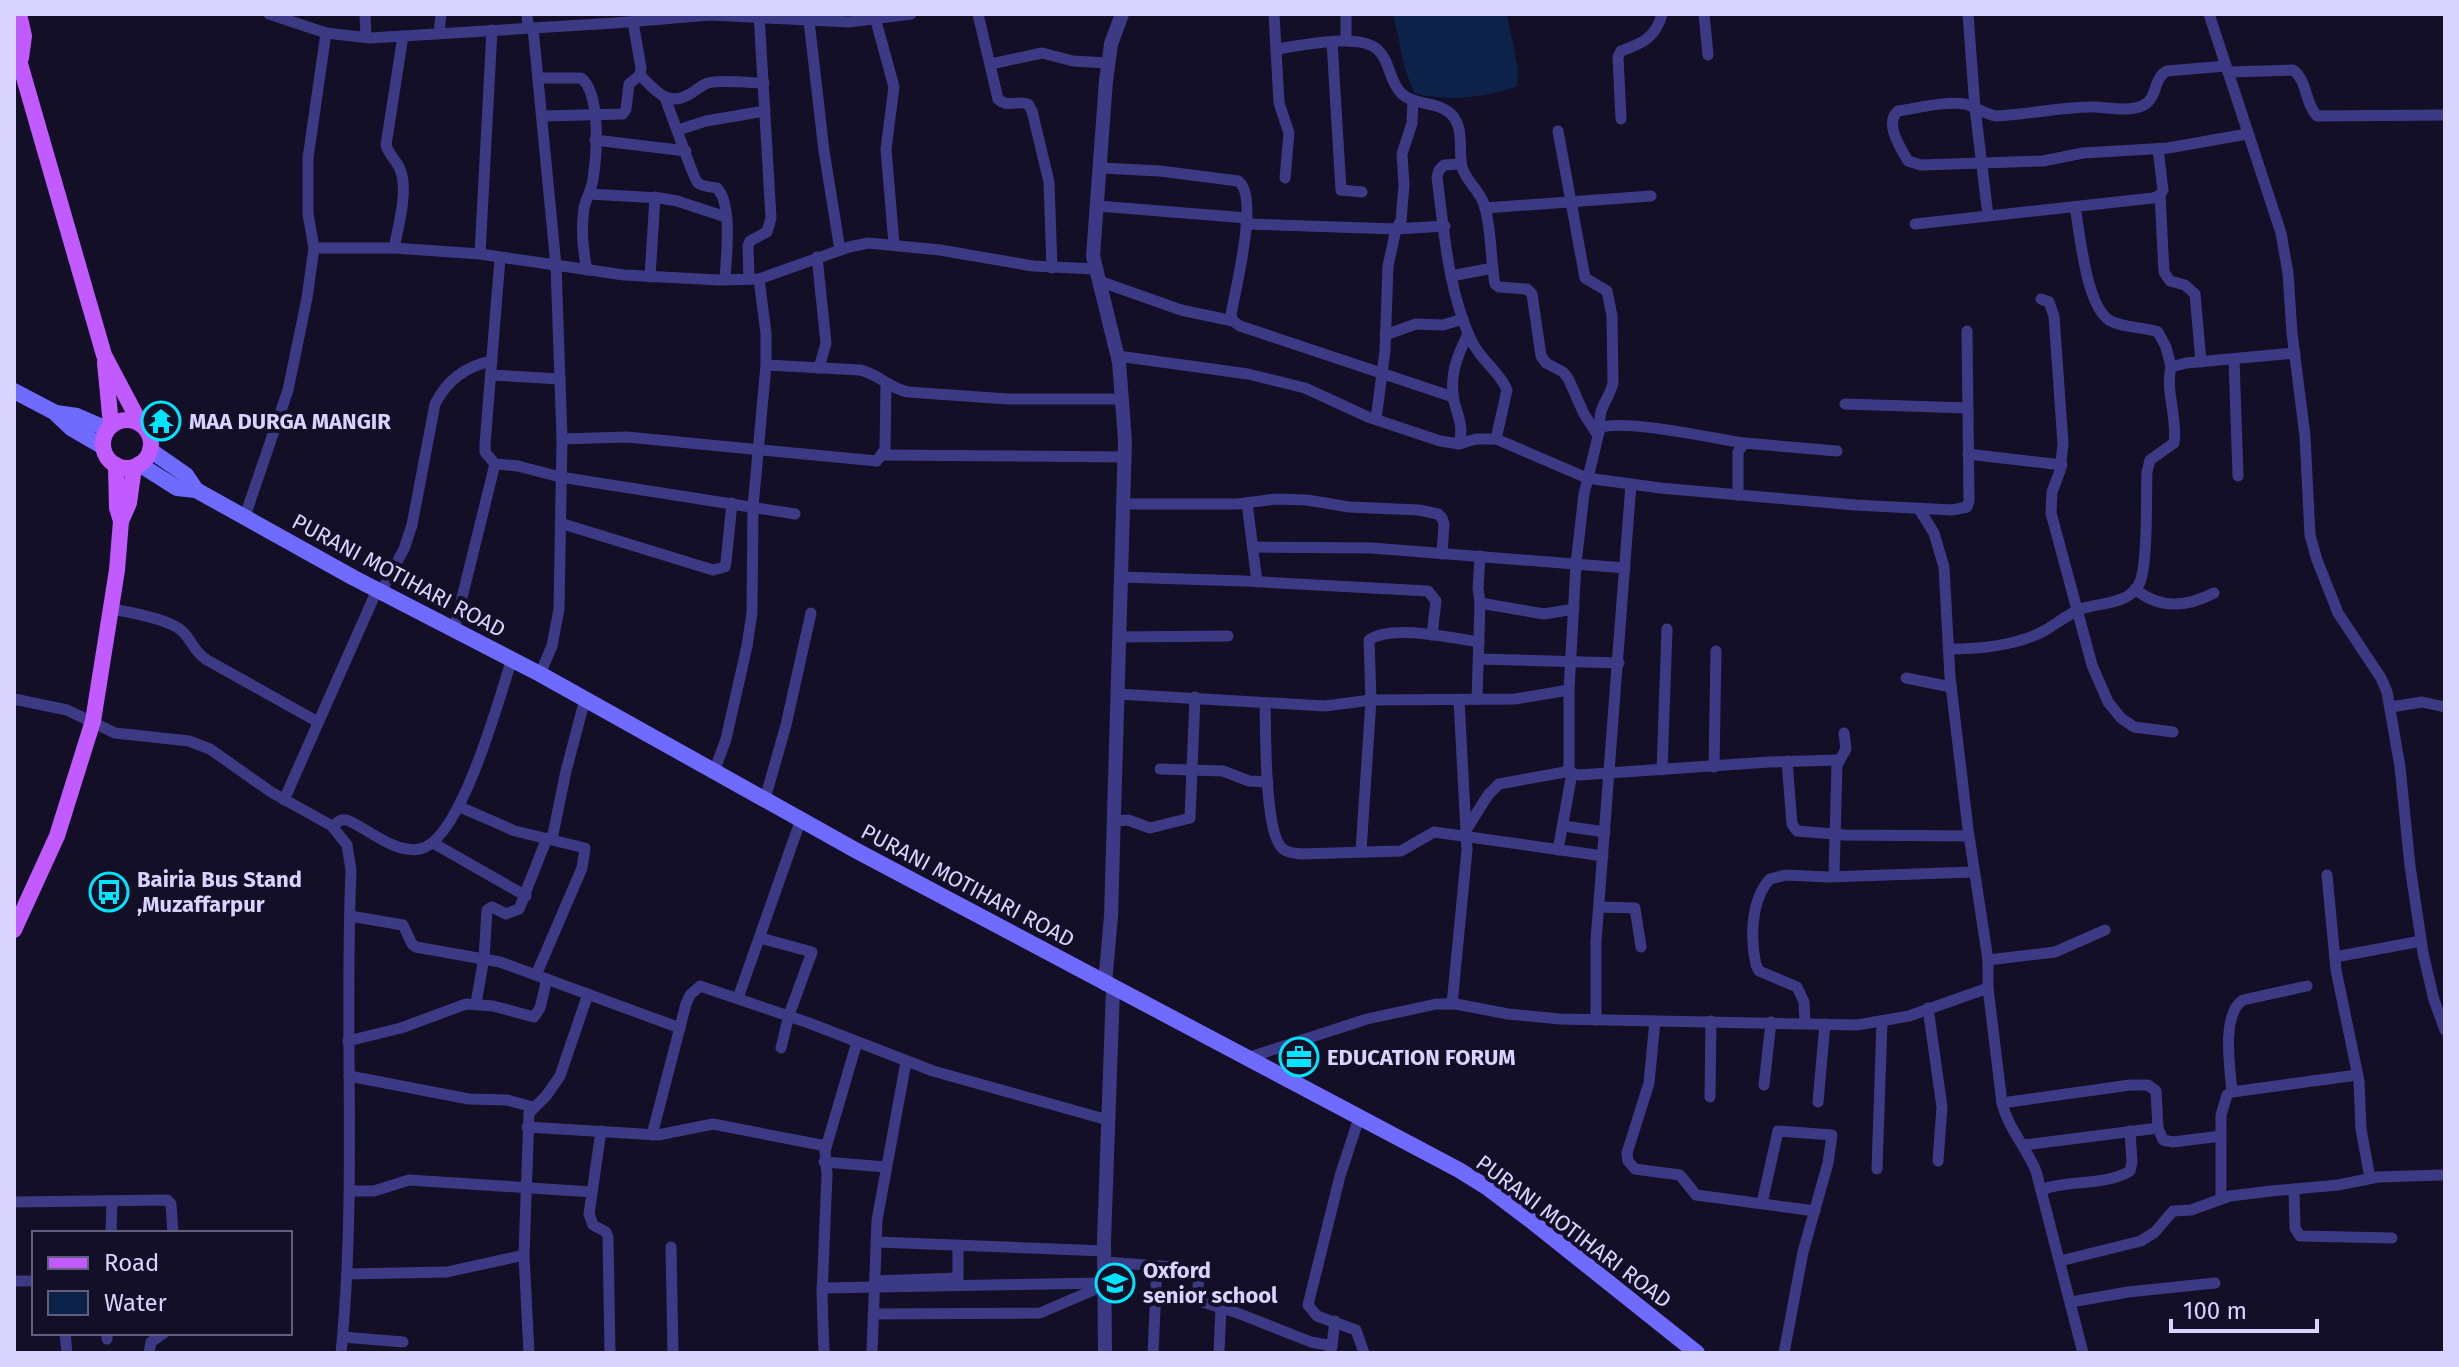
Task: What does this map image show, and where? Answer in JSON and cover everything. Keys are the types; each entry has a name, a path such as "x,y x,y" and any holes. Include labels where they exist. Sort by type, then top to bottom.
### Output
{"main road":[{"path":"17,59 24,36 19,14"},
{"path":"14,43 104,355 150,438 150,450 136,465 129,503 121,521 93,721 57,836 14,930"},
{"path":"102,446 109,427 104,355"},
{"path":"14,391 54,412 71,428 102,446 107,458 116,465 136,465"},
{"path":"54,412 109,427 122,420 140,423"},
{"name":"PURANI MOTIHARI ROAD","path":"150,450 186,475 196,490"},
{"path":"116,465 117,508 121,521"},
{"name":"PURANI MOTIHARI ROAD","path":"136,465 177,488 196,490 244,519 540,674 1109,986 1488,1188 1697,1353"}],"street":[{"path":"269,14 295,19 326,33 366,37 633,22 669,16 876,21 907,14"},
{"path":"365,14 366,37"},
{"path":"439,33 441,14"},
{"path":"505,14 506,29"},
{"path":"527,14 538,78 556,266 562,439 559,609 552,646 540,674"},
{"path":"978,14 998,99 1006,104 1023,102 1032,111 1049,182 1052,268"},
{"path":"1105,1353 1109,986 1125,457 1118,356 1093,256 1108,63 1115,28 1122,14"},
{"path":"1274,14 1279,103 1289,133 1285,178"},
{"path":"1346,14 1346,39"},
{"path":"1621,119 1618,57 1621,51 1645,43 1662,14"},
{"path":"1704,14 1708,55"},
{"path":"1968,14 1988,216"},
{"path":"2209,14 2281,233 2306,447 2307,509 2317,560 2338,613 2381,678 2391,707 2421,941 2434,1000 2445,1030"},
{"path":"715,769 726,739 752,613 753,507 766,333 748,246 750,241 767,232 771,218 760,16"},
{"path":"809,21 824,151 840,250"},
{"path":"876,21 894,78 886,149 894,244"},
{"path":"542,116 623,114 629,84 640,75 641,68 633,22"},
{"path":"480,254 492,30"},
{"path":"244,519 291,378 314,248 308,214 307,171 326,33"},
{"path":"394,248 400,218 402,179 386,145 403,36"},
{"path":"1276,49 1346,39 1373,46 1380,51 1398,90 1413,100 1441,108 1455,118 1461,137 1461,164 1485,208 1495,284 1527,289 1532,294 1541,356 1568,378 1584,414 1598,431"},
{"path":"1332,42 1341,190 1362,192"},
{"path":"991,64 1042,53 1073,61 1108,63"},
{"path":"2247,134 2158,149 2083,153 2043,161 1913,164 1903,153 1892,120 1898,111 1962,104 1996,116 2082,107 2134,108 2151,99 2161,74 2167,71 2227,69 2293,70 2299,74 2311,110 2317,116 2445,115"},
{"path":"640,75 665,98 696,182 721,191 726,217 725,280"},
{"path":"538,78 581,78 590,89 596,116 594,176 583,220 587,270"},
{"path":"665,98 681,98 703,84 713,82 764,83"},
{"path":"1376,419 1382,374 1388,266 1396,229 1401,221 1402,154 1412,123 1413,100"},
{"path":"678,130 706,121 765,111"},
{"path":"1558,131 1585,278 1607,291 1611,305 1613,383 1611,393 1601,407 1587,478 1576,564 1569,690 1571,771 1558,850"},
{"path":"595,140 686,151"},
{"path":"2158,149 2164,181 2160,195 2164,272 2170,281 2185,285 2195,294 2201,362"},
{"path":"1461,164 1450,163 1439,170 1437,177 1451,276 1463,319 1481,358 1504,382 1507,390 1496,439"},
{"path":"1101,168 1160,171 1243,184 1246,221 1231,315 1233,321"},
{"path":"589,194 655,197 726,217"},
{"path":"1915,224 2160,195"},
{"path":"1485,208 1651,196"},
{"path":"650,277 655,197"},
{"path":"1098,206 1246,221 1396,229 1445,226"},
{"path":"1949,649 1990,647 2021,640 2079,610 2116,601 2135,589 2142,569 2150,460 2174,443 2171,367 2158,332 2108,319 2097,305 2075,207"},
{"path":"314,248 394,248 480,254 650,277 725,280 754,279 868,243 894,244 1097,275 1181,310 1233,321 1453,397"},
{"path":"817,257 826,343 819,368"},
{"path":"500,258 485,452 495,464 795,514"},
{"path":"1451,276 1493,268"},
{"path":"2041,299 2049,302 2054,316 2063,444 2062,465 2052,492 2051,513 2092,665 2113,711 2134,727 2173,732"},
{"path":"1385,335 1416,324 1443,325 1463,319"},
{"path":"1118,356 1248,374 1305,388 1376,419 1440,441 1459,444 1476,439 1496,439 1587,478 1738,495 1952,510 1967,507 1969,501 1967,331"},
{"path":"1459,444 1462,428 1453,397 1453,372 1468,334"},
{"path":"2171,367 2295,353"},
{"path":"2234,359 2238,476"},
{"path":"284,800 379,591 404,549 412,525 435,404 441,391 461,373 477,364 492,361"},
{"path":"766,365 874,373 886,385 908,392 1008,399 1122,399"},
{"path":"491,375 560,379"},
{"path":"562,439 627,437 877,461 883,455 886,385"},
{"path":"1845,404 1968,408"},
{"path":"1598,431 1610,425 1744,443 1837,451"},
{"path":"1738,495 1738,452 1744,443"},
{"path":"1968,454 2062,465"},
{"path":"883,455 1125,457"},
{"path":"454,630 495,464"},
{"path":"1596,1020 1594,979 1631,484"},
{"path":"1124,504 1247,503 1276,499 1430,512 1438,514 1444,524 1442,554"},
{"path":"560,523 719,570 725,567 726,562 732,503"},
{"path":"1247,503 1257,582"},
{"path":"1919,509 1930,525 1941,553 1951,687 1988,960 1988,988 2002,1103 2010,1125 2024,1145 2041,1190 2083,1353"},
{"path":"1253,547 1372,548 1625,568"},
{"path":"1477,699 1480,556"},
{"path":"1121,577 1428,591 1436,601 1432,635"},
{"path":"2135,589 2149,600 2175,605 2214,593"},
{"path":"1480,603 1544,614 1574,609"},
{"path":"111,609 171,624 181,630 192,648 207,660 318,722"},
{"path":"765,799 790,710 811,613"},
{"path":"1662,770 1667,629"},
{"path":"1361,851 1371,700 1369,640 1388,634 1432,635 1479,642"},
{"path":"1119,637 1228,636"},
{"path":"1714,767 1716,651"},
{"path":"332,826 347,820 385,841 410,849 420,849 433,843 460,807 512,659"},
{"path":"1479,659 1619,663"},
{"path":"1906,678 1951,687"},
{"path":"1117,694 1265,704 1335,705 1371,700 1515,699 1569,690"},
{"path":"1114,821 1128,820 1150,828 1190,818 1195,697"},
{"path":"14,699 67,710 115,733 199,744 284,800 332,826 347,845 350,856 350,1191 341,1353"},
{"path":"476,1003 484,958 487,910 492,907 506,914 514,913 526,896 550,839 585,699"},
{"path":"1452,1004 1466,835 1459,700"},
{"path":"2391,707 2422,702 2445,707"},
{"path":"1265,704 1272,825 1282,848 1301,854 1401,851 1434,832 1603,856"},
{"path":"1834,876 1839,760 1846,749 1844,733"},
{"path":"1466,835 1488,795 1499,784 1571,771 1611,773 1839,760"},
{"path":"1787,761 1793,828 1837,835 1969,836"},
{"path":"1160,769 1223,771 1249,781 1268,782"},
{"path":"348,1041 401,1028 453,1007 476,1003 534,1017 540,1008 542,977 585,859 585,848 515,831 460,807"},
{"path":"738,998 801,819"},
{"path":"1564,826 1605,832"},
{"path":"433,843 526,896"},
{"path":"1805,1023 1804,1002 1797,987 1759,971 1756,965 1755,918 1760,896 1770,879 1786,875 1974,872"},
{"path":"2327,875 2335,957 2357,1075 2361,1129 2370,1178"},
{"path":"1599,907 1635,908 1641,947"},
{"path":"350,916 403,925 416,947 484,958 680,1028"},
{"path":"1988,960 2055,952 2105,930"},
{"path":"760,938 812,952 789,1015 781,1048"},
{"path":"2335,957 2421,941"},
{"path":"2232,1092 2230,1022 2236,1005 2243,1000 2307,986"},
{"path":"652,1135 686,1004 696,988 707,987 789,1015 906,1062 976,1085 1108,1120"},
{"path":"1247,1058 1392,1012 1436,1004 1531,1018 1857,1025 1882,1022 1988,988"},
{"path":"529,1353 524,1255 529,1113 560,1076 588,994"},
{"path":"1928,1008 1942,1107 1938,1161"},
{"path":"1655,1021 1649,1083 1629,1144 1628,1161 1635,1169 1680,1175 1696,1195 1815,1211"},
{"path":"1710,1097 1711,1021"},
{"path":"1764,1085 1771,1022"},
{"path":"1877,1169 1882,1022"},
{"path":"1818,1102 1825,1024"},
{"path":"824,1353 822,1288 827,1175 824,1162 857,1042"},
{"path":"872,1353 878,1205 906,1062"},
{"path":"2221,1199 2222,1106 2227,1095 2357,1075"},
{"path":"349,1076 469,1099 507,1100 533,1107"},
{"path":"2002,1103 2148,1085 2156,1091 2158,1128 2163,1140 2221,1136"},
{"path":"1359,1118 1340,1176 1308,1305 1317,1316 1356,1330 1364,1353"},
{"path":"527,1127 652,1135 713,1124 826,1146"},
{"path":"2024,1145 2158,1128"},
{"path":"601,1131 589,1220 608,1237 610,1353"},
{"path":"1762,1203 1778,1131 1832,1135 1803,1252 1784,1353"},
{"path":"2041,1190 2065,1183 2107,1179 2130,1171 2130,1131"},
{"path":"824,1162 886,1167"},
{"path":"2060,1261 2141,1241 2155,1232 2173,1211 2199,1208 2221,1199 2338,1185 2370,1178 2441,1175"},
{"path":"350,1191 374,1191 409,1180 592,1192"},
{"path":"2294,1189 2295,1228 2300,1236 2392,1238"},
{"path":"14,1202 167,1200 171,1204 173,1231"},
{"path":"111,1231 112,1201"},
{"path":"877,1242 1104,1256 1175,1267 1195,1273 1199,1278 1199,1301 1331,1350 1335,1321"},
{"path":"671,1247 673,1353"},
{"path":"822,1288 958,1278 958,1247"},
{"path":"347,1274 447,1272 524,1255"},
{"path":"1153,1353 1157,1266"},
{"path":"2071,1302 2128,1292 2215,1283"},
{"path":"875,1285 1104,1284"},
{"path":"873,1314 1031,1314 1051,1310 1104,1284"},
{"path":"1219,1353 1221,1308"},
{"path":"149,1353 151,1342 161,1335"},
{"path":"343,1337 403,1342"}],"water":[{"path":"1393,14 1507,14 1518,69 1517,86 1466,97 1414,93 1405,69"}],"place":[{"name":"MAA DURGA MANGIR","path":"161,421"},
{"name":"Bairia Bus Stand ,Muzaffarpur","path":"109,892"},
{"name":"EDUCATION FORUM","path":"1299,1057"},
{"name":"Oxford senior school","path":"1115,1283"}]}
